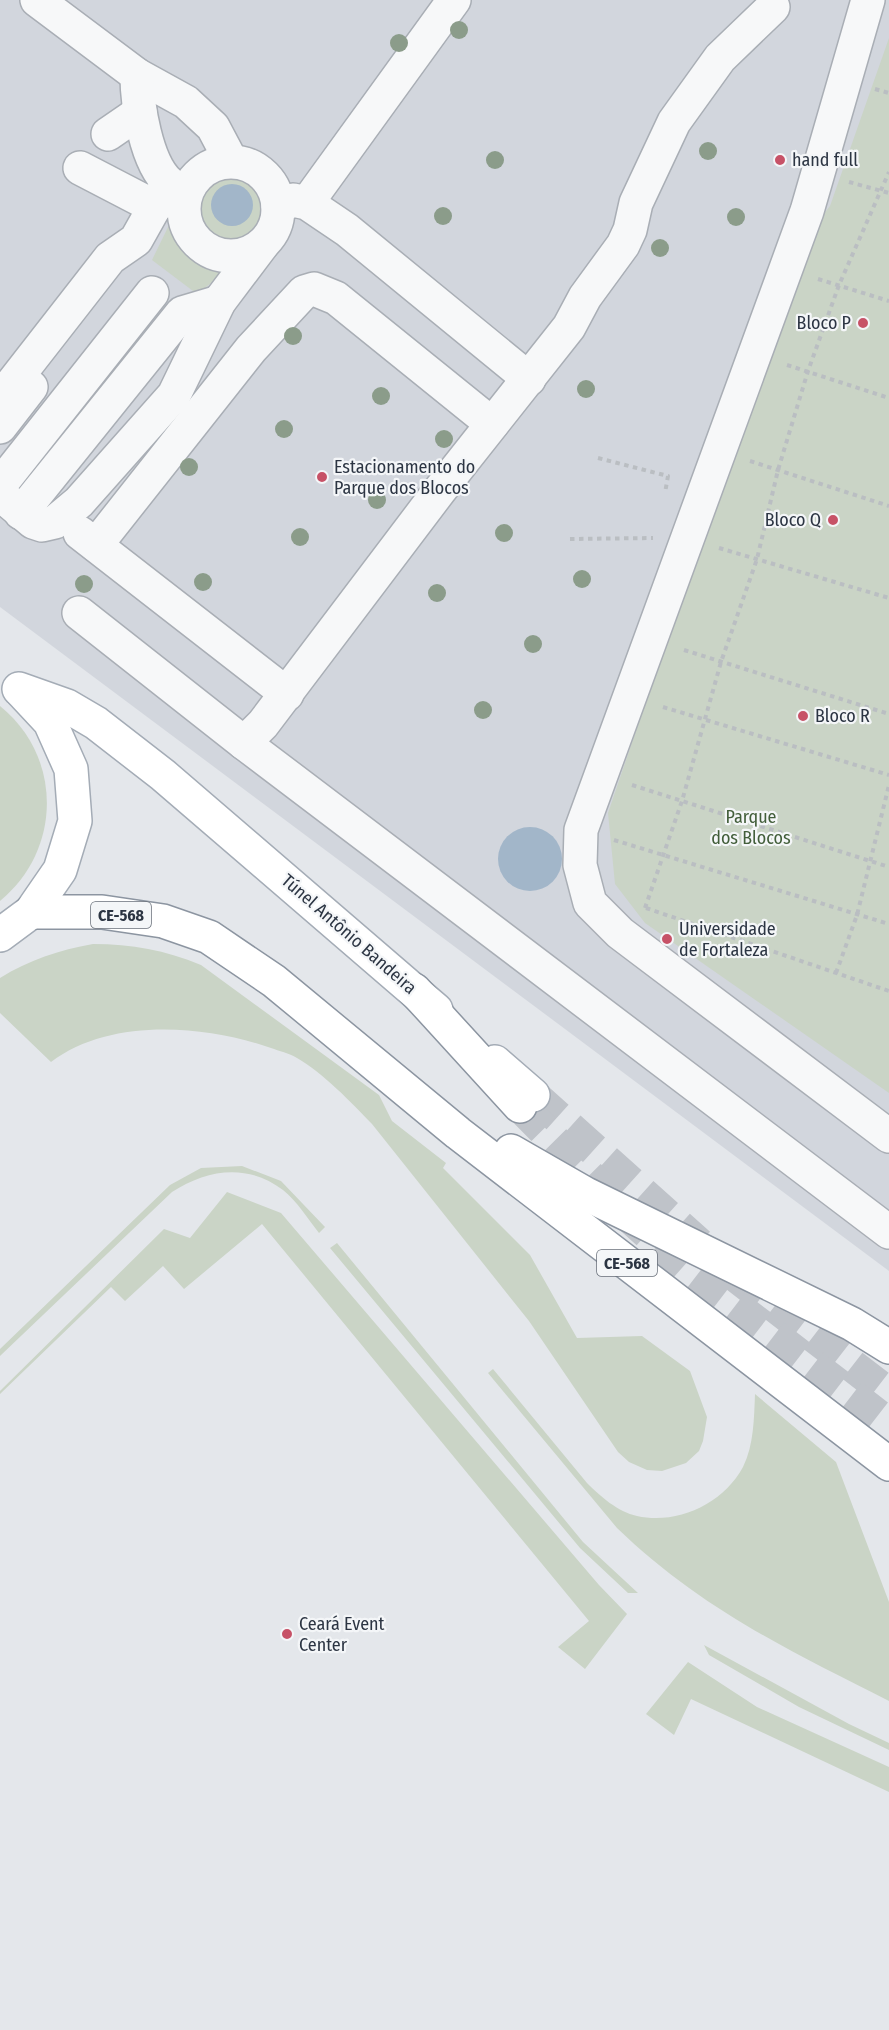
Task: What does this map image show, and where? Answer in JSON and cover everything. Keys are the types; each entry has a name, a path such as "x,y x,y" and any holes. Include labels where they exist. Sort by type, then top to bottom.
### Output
{"main road":[{"name":"Túnel Antônio Bandeira","path":"10,684 67,706 96,723 163,775 414,990 527,1101"},
{"path":"0,935 31,912 60,870 75,820 70,769 50,722 10,684"},
{"name":"CE-568","path":"31,912 102,912 163,921 208,937 274,981 369,1057 458,1133 889,1464"},
{"path":"369,1057 463,1114 521,1159 586,1194 852,1324 889,1347"}],"lane":[{"path":"137,75 140,112 149,149 170,194 183,208 185,223 193,237 204,248 218,254 233,256 248,253 262,245 271,234 277,221 293,205 454,0"},
{"path":"868,0 818,173 786,269 581,830 580,865 590,903 620,933 889,1136"},
{"path":"244,743 287,694 574,319 585,297 623,245 630,230 636,203 674,122 720,58 772,2"},
{"path":"58,6 137,75 186,102 213,127 231,161"},
{"path":"108,134 140,112"},
{"path":"18,508 95,485 174,395 163,291 170,194 203,169 216,163 231,161 258,170 276,193 293,205 347,230 529,379"},
{"path":"80,168 170,194"},
{"path":"0,399 163,291 262,245"},
{"path":"96,545 244,357 304,292 314,289 336,298 492,424"},
{"path":"0,427 163,291"},
{"path":"0,455 163,291"},
{"path":"18,508 163,291"},
{"path":"18,508 96,545 287,694"},
{"path":"79,613 244,743 889,1232"}],"path":[{"path":"645,908 682,801 721,662 757,559 778,470 808,371 839,285 883,191 889,172"},
{"path":"818,173 889,193"},
{"path":"786,269 889,301"},
{"path":"755,354 889,398"},
{"path":"719,451 889,507"},
{"path":"598,458 668,476 665,497"},
{"path":"570,539 687,538 889,598"},
{"path":"651,640 889,714"},
{"path":"629,697 889,775"},
{"path":"601,775 889,867"},
{"path":"836,973 857,915 889,785"},
{"path":"581,830 889,924"},
{"path":"635,904 889,991"}],"shaded area":[{"name":"Universidade de Fortaleza","path":"0,0 889,0 889,1271 0,607"}],"green space":[{"name":"Parque dos Blocos","path":"889,38 889,1093 645,923 615,884 608,813 803,240 830,206"},
{"path":"232,169 253,175 263,185 269,206 263,227 253,237 232,243 211,237 201,227 195,206 201,185 211,175"},
{"path":"171,221 182,238 203,257 229,269 197,294 152,260"},
{"path":"0,706 21,727 35,751 44,777 47,804 44,830 35,856 20,880 0,901"},
{"path":"93,944 148,949 201,965 379,1095 392,1121 446,1163 443,1168 530,1255 577,1338 642,1336 690,1371 707,1417 699,1451 686,1463 662,1471 647,1470 629,1462 618,1452 529,1321 372,1124 346,1097 307,1064 284,1052 245,1040 188,1030 129,1032 101,1038 75,1048 51,1062 0,1013 0,978 45,956"},
{"path":"242,1166 281,1181 325,1227 319,1233 288,1194 270,1181 242,1173 228,1172 199,1178 172,1192 0,1356 0,1349 170,1185 201,1168"},
{"path":"227,1192 281,1213 599,1585 627,1614 585,1669 558,1647 589,1621 262,1224 184,1289 163,1266 125,1301 111,1287 0,1394 0,1391 164,1229 190,1238"},
{"path":"337,1243 583,1542 638,1593 628,1593 580,1548 330,1248"},
{"path":"493,1369 592,1488 623,1511 652,1518 668,1517 698,1509 724,1492 734,1480 747,1459 753,1431 755,1394 836,1462 889,1602 889,1701 746,1625 680,1582 648,1556 617,1528 488,1373"},
{"path":"704,1645 849,1724 889,1743 889,1750 799,1707 709,1655"},
{"path":"688,1662 757,1707 889,1767 889,1792 691,1699 674,1735 646,1714"}],"water":[{"path":"232,184 240,185 247,190 252,197 252,213 247,220 240,225 232,226 224,225 217,220 212,213 211,205 212,197 217,190 224,185"},
{"path":"524,827 536,827 553,836 560,847 562,859 560,871 553,882 536,891 524,891 512,886 503,877 498,865 498,853 503,841 512,832"}],"tunnel":[{"path":"533,1095 699,1244"},
{"path":"520,1106 632,1219 695,1275 889,1424"},
{"path":"736,1276 889,1394"}],"place":[{"name":"hand full","path":"780,160"},
{"name":"Bloco P","path":"863,323"},
{"name":"Estacionamento do Parque dos Blocos","path":"322,477"},
{"name":"Bloco Q","path":"833,520"},
{"name":"Bloco R","path":"803,716"},
{"name":"Universidade de Fortaleza","path":"667,939"},
{"name":"Ceará Event Center","path":"287,1634"}]}
